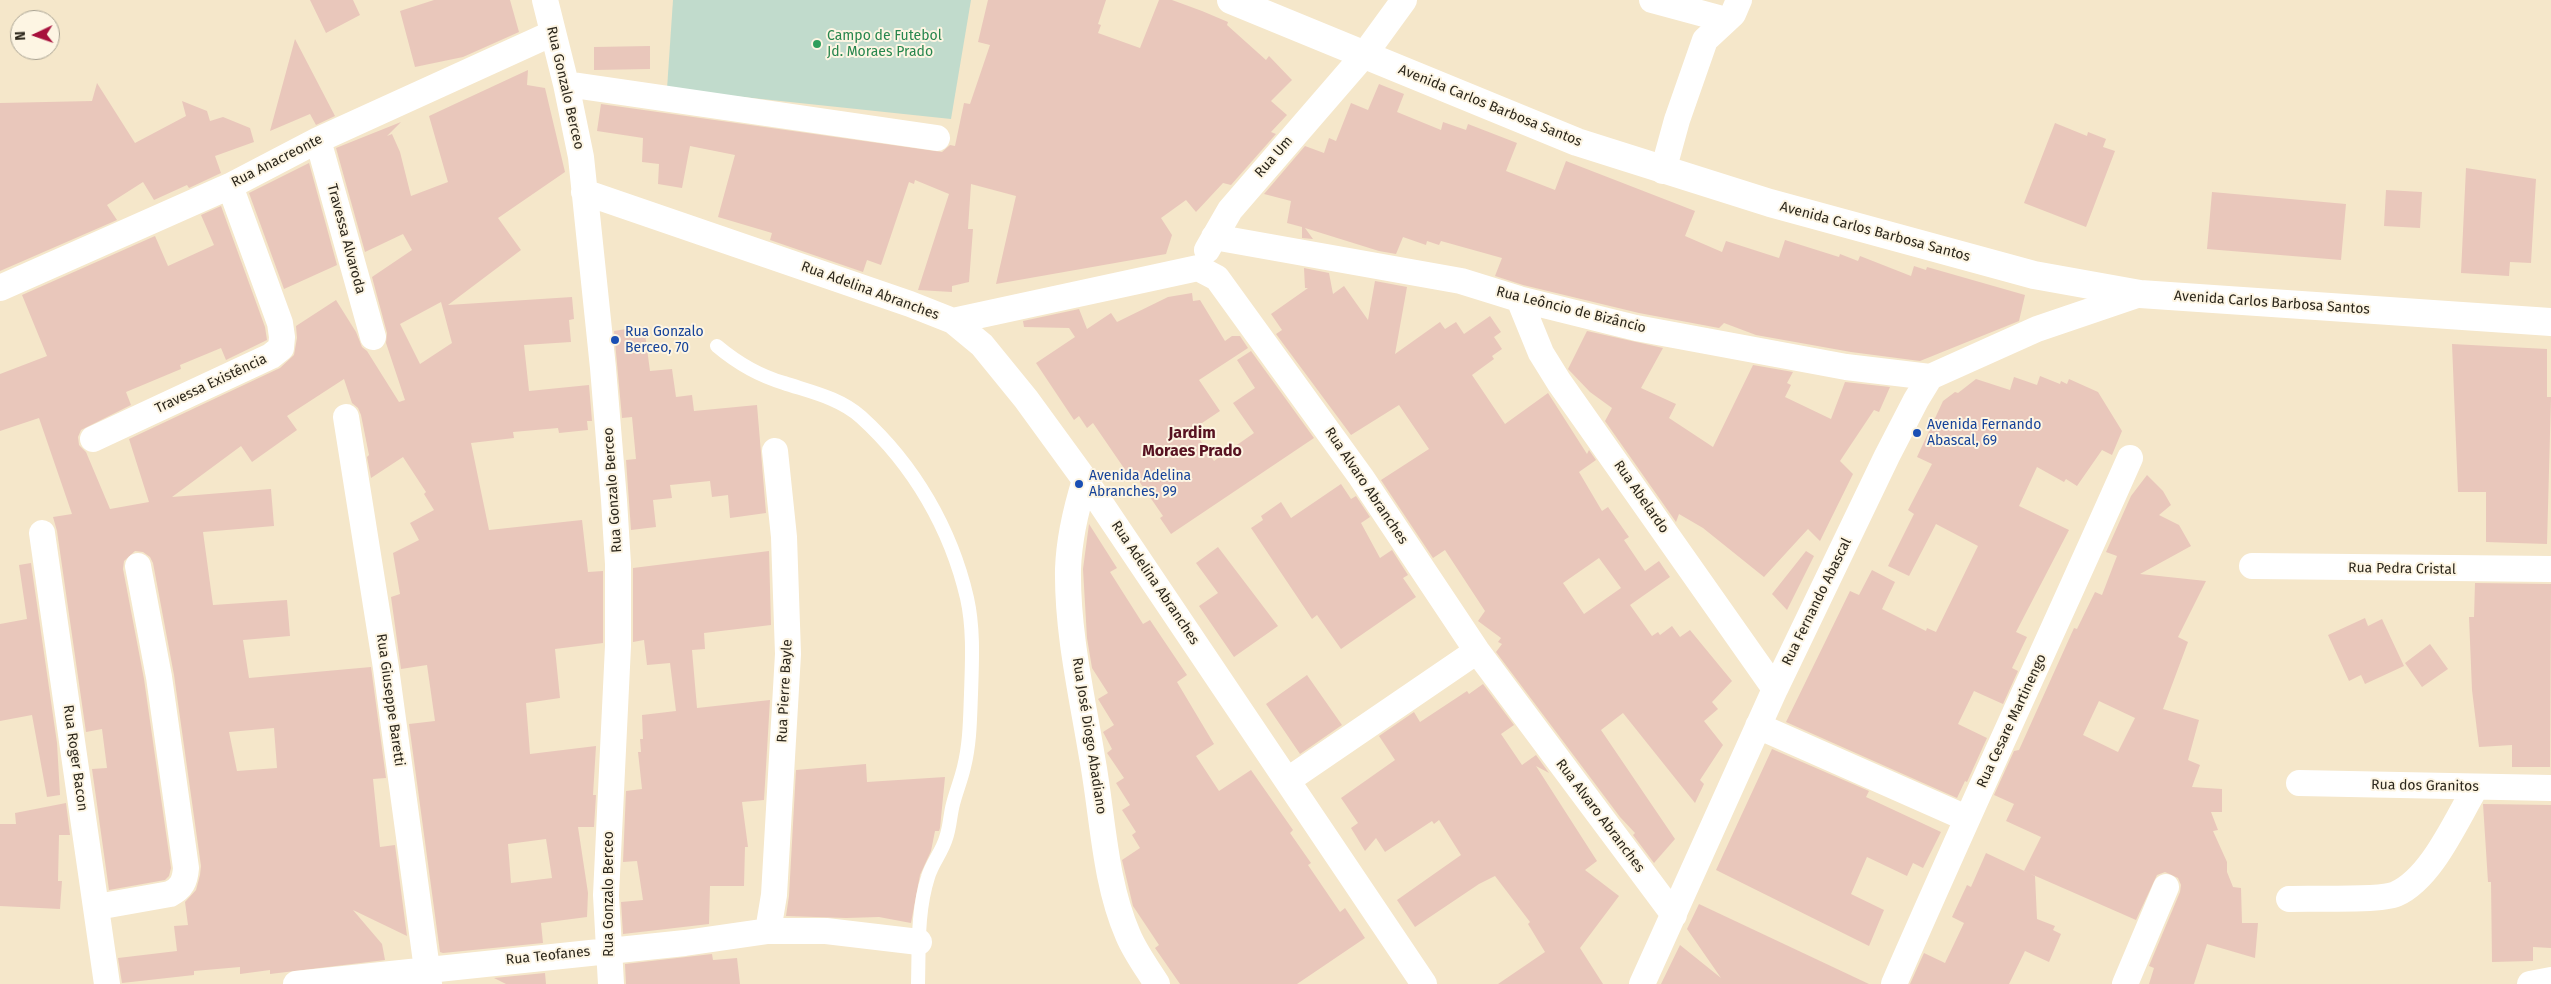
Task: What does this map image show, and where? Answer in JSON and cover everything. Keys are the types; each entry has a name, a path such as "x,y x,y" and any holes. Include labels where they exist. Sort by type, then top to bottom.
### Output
{"main road":[{"name":"Avenida Carlos Barbosa Santos","path":"1231,0 1568,138 1770,203 2034,275 2140,294 2551,322"}],"street":[{"name":"Rua Gonzalo Berceo","path":"545,0 566,84 581,157 603,368 618,564 618,646 606,895 611,984"},
{"name":"Rua Um","path":"1198,268 1230,210 1268,162 1364,55 1404,0"},
{"path":"1652,0 1732,10"},
{"path":"1663,170 1677,120 1705,40 1732,10"},
{"name":"Rua Anacreonte","path":"0,288 230,186 318,140 553,33"},
{"path":"566,84 937,138"},
{"name":"Travessa Alvaroda","path":"318,140 373,337"},
{"name":"Travessa Existência","path":"93,439 271,356 281,348 280,323 230,186"},
{"name":"Rua Adelina Abranches","path":"584,192 952,321 982,344 1026,399 1085,480 1424,984"},
{"name":"Rua Leôncio de Bizâncio","path":"1214,237 1461,281 1636,328 1846,366 1930,377"},
{"path":"952,321 1198,268"},
{"name":"Rua Alvaro Abranches","path":"1198,268 1217,278 1227,290 1361,477 1477,652 1674,915"},
{"path":"2087,312 2097,286"},
{"path":"1930,377 2037,329 2140,294"},
{"name":"Rua Abelardo","path":"1519,298 1541,353 1559,382 1775,690"},
{"name":"Rua Fernando Abascal","path":"1642,984 1775,690 1888,456 1916,400 1930,377"},
{"name":"Rua Giuseppe Baretti","path":"346,417 386,668 428,977"},
{"name":"Rua Pierre Bayle","path":"768,931 774,895 788,654 784,537 775,451"},
{"name":"Rua Cesare Martinengo","path":"1894,984 1966,818 2037,668 2130,458"},
{"name":"Rua José Diogo Abadiano","path":"1085,480 1072,532 1068,568 1069,601 1079,676 1105,848 1117,903 1128,936 1157,984"},
{"name":"Rua Roger Bacon","path":"42,533 107,984"},
{"path":"97,907 170,894 178,890 185,881 186,868 158,677 138,566"},
{"name":"Rua Pedra Cristal","path":"2252,566 2551,569"},
{"path":"1288,780 1477,652"},
{"path":"1758,726 1966,818"},
{"name":"Rua dos Granitos","path":"2299,783 2551,788"},
{"path":"2289,899 2396,894 2416,881 2430,864 2476,787"},
{"path":"2125,984 2166,887"},
{"name":"Rua Teofanes","path":"296,984 428,977 608,950 685,944 768,931 826,931 919,942"},
{"path":"2530,984 2551,980"}],"lane":[{"path":"717,346 733,359 749,368 783,383 837,401 854,410 864,420 894,451 928,497 958,570 967,598 972,640 970,730 964,768 953,804 947,838 928,876 919,942 918,984"}],"green space":[{"name":"Campo de Futebol Jd. Moraes Prado","path":"673,0 971,0 951,119 667,89"}],"building":[{"path":"310,0 353,0 360,15 326,33"},
{"path":"434,0 510,0 519,32 463,57 415,67 400,11"},
{"path":"988,0 1106,0 1098,24 1101,25 1098,33 1140,48 1159,0 1172,0 1202,11 1228,22 1227,25 1266,60 1269,56 1292,80 1271,101 1287,115 1271,132 1276,134 1231,185 1223,183 1196,212 1186,200 1161,218 1172,235 1166,254 996,284 1016,196 971,184 968,229 973,229 969,282 952,286 952,292 918,290 949,194 915,180 914,184 909,182 881,265 867,260 863,272 770,240 772,233 718,217 735,155 690,146 682,188 658,184 659,164 642,162 643,138 597,131 601,104 942,152 950,145 955,146 964,103 970,104 990,45 978,42"},
{"path":"295,39 335,116 316,125 310,114 270,131"},
{"path":"650,46 650,69 594,70 594,47"},
{"path":"528,70 527,85 545,88 565,172 498,218 521,250 448,305 572,297 574,319 569,320 571,342 524,345 529,391 589,385 592,421 587,421 588,430 559,433 558,428 513,432 514,438 471,443 489,530 582,520 588,572 603,571 603,643 555,649 560,698 526,703 530,754 596,746 593,795 596,795 594,827 578,827 588,893 587,917 541,923 543,943 440,952 409,724 435,721 427,665 401,669 391,597 400,594 393,553 419,540 410,523 434,510 424,494 426,492 403,457 371,478 367,457 369,455 361,415 358,408 352,403 344,379 287,416 297,430 252,462 241,446 172,497 271,489 274,526 203,532 213,605 287,600 290,636 243,640 249,678 371,667 386,778 373,779 380,847 395,845 407,936 353,910 382,944 385,960 270,974 270,970 240,974 240,967 194,971 194,975 122,983 118,958 177,951 174,926 188,925 185,902 196,890 200,875 201,866 174,675 153,563 150,557 143,552 135,551 124,561 123,569 144,679 171,868 169,876 165,880 109,890 92,769 107,768 102,729 86,732 57,531 53,517 72,514 39,418 0,431 0,374 47,356 22,295 155,236 168,266 214,245 201,215 221,206 265,327 267,340 226,360 221,348 180,365 181,369 126,392 131,405 81,430 78,437 79,445 86,452 110,509 149,502 129,439 280,368 294,355 297,338 296,326 336,300 356,332 362,347 367,351 399,402 405,400 386,343 387,333 372,277 412,250 403,234 365,252 336,148 401,122 387,136 392,134 400,152 411,196 448,182 429,116","holes":["441,302 452,343 420,364 400,324","274,728 277,768 237,771 229,732","546,839 552,878 511,883 508,844"]},
{"path":"97,83 135,143 186,116 182,101 207,111 210,121 223,117 250,128 254,142 215,156 221,173 189,188 187,185 154,200 143,182 107,205 117,220 0,271 0,103 92,101"},
{"path":"1379,84 1404,94 1397,112 1441,130 1443,122 1466,130 1468,124 1517,143 1506,171 1555,190 1566,161 1695,211 1685,236 1722,252 1726,241 1779,258 1785,240 1839,257 1840,254 1858,261 1860,256 1911,276 1914,266 1926,270 1927,267 2025,295 2019,321 1920,361 1851,352 1756,335 1724,323 1719,328 1639,313 1523,285 1495,276 1502,258 1441,241 1439,245 1427,241 1426,245 1403,237 1396,254 1379,251 1305,228 1313,239 1302,238 1302,227 1287,223 1291,201 1264,194 1305,146 1324,153 1329,138 1336,141 1351,103 1368,110"},
{"path":"2055,123 2087,136 2088,132 2106,139 2103,147 2115,151 2086,227 2024,203"},
{"path":"309,163 337,265 284,289 249,193"},
{"path":"2466,168 2536,179 2531,263 2510,262 2509,276 2461,273"},
{"path":"2386,190 2422,192 2420,228 2384,226"},
{"path":"2212,192 2346,204 2341,260 2207,249"},
{"path":"1304,268 1329,273 1333,294 1344,286 1368,320 1375,281 1407,287 1395,354 1440,322 1445,329 1456,322 1464,334 1490,316 1501,332 1494,337 1502,349 1492,356 1494,359 1472,375 1505,424 1548,393 1587,454 1589,450 1596,460 1579,472 1602,511 1608,507 1629,537 1624,540 1645,571 1659,561 1670,577 1630,605 1652,636 1658,632 1660,635 1672,626 1680,637 1690,630 1732,681 1712,702 1718,709 1704,721 1723,745 1700,780 1704,784 1695,803 1623,713 1601,730 1675,839 1654,863 1633,835 1635,833 1620,817 1496,652 1502,644 1498,642 1501,638 1478,621 1485,611 1445,550 1433,558 1381,480 1429,449 1399,405 1351,435 1276,334 1282,330 1271,314 1308,288 1305,288","holes":["1599,558 1621,588 1584,614 1563,583"]},
{"path":"1192,293 1193,301 1200,300 1225,341 1232,336 1240,336 1248,348 1199,380 1220,411 1193,429 1214,461 1254,433 1233,403 1255,388 1237,360 1251,351 1314,438 1171,534 1160,518 1163,516 1132,471 1128,474 1093,423 1087,428 1079,416 1074,420 1036,363 1075,337 1069,328 1024,327 1023,321 1079,309 1087,329 1111,313 1117,322 1168,297"},
{"path":"644,326 650,371 672,369 676,397 692,395 694,411 757,405 766,513 730,518 728,495 712,497 710,481 670,485 672,498 653,500 656,527 631,530 626,460 636,459 632,417 622,418 614,331"},
{"path":"1587,331 1663,348 1641,388 1676,404 1669,418 1713,447 1753,365 1793,372 1787,383 1791,385 1785,397 1831,419 1845,382 1890,387 1879,412 1874,410 1840,461 1853,474 1820,541 1808,529 1764,577 1703,528 1679,514 1676,522 1605,421 1612,408 1590,392 1568,369"},
{"path":"2452,344 2547,349 2547,397 2551,397 2547,544 2486,542 2486,492 2458,492"},
{"path":"2040,376 2060,384 2061,381 2067,384 2069,379 2098,392 2122,431 2112,455 2102,450 2077,486 2066,479 2064,482 2037,467 2019,506 2069,530 2016,632 2027,637 2012,668 2018,671 2003,704 1974,691 1958,724 1987,738 1967,782 1965,781 1957,798 1786,722 1850,591 1859,595 1872,570 1895,582 1882,609 1926,631 1927,628 1936,632 1978,546 1936,524 1909,576 1888,566 1914,514 1908,510 1932,464 1917,457 1943,401 1955,392 1958,393 1976,379 2010,390 2014,377 2037,385"},
{"path":"2147,475 2163,491 2171,505 2159,515 2179,525 2191,546 2140,574 2206,581 2178,637 2188,642 2163,709 2199,720 2188,760 2200,765 2192,787 2222,789 2222,812 2211,812 2218,830 2213,831 2227,862 2227,872 2233,887 2241,888 2242,923 2258,923 2255,958 2207,944 2194,984 2149,984 2154,968 2149,966 2180,892 2181,885 2178,878 2165,872 2157,875 2136,920 2024,871 2041,837 2006,821 2014,804 1994,795 2014,751 2019,750 2074,628 2077,629 2095,592 2102,595 2117,556 2106,552 2131,496","holes":["2099,701 2135,718 2118,752 2083,735"]},
{"path":"1341,484 1351,499 1356,496 1370,517 1361,523 1380,558 1392,550 1408,575 1403,578 1416,597 1341,649 1317,615 1312,619 1251,528 1263,520 1261,516 1281,502 1291,518"},
{"path":"1089,524 1117,568 1110,572 1143,624 1150,620 1187,675 1177,682 1214,744 1196,756 1219,791 1251,770 1293,830 1290,833 1311,863 1308,865 1340,912 1345,908 1365,938 1297,984 1180,984 1155,948 1159,945 1133,906 1122,860 1140,848 1132,835 1136,832 1122,810 1130,805 1116,783 1124,778 1107,753 1112,749 1103,732 1114,725 1098,699 1108,693 1092,668 1087,638 1083,569"},
{"path":"1218,547 1278,626 1234,657 1199,606 1218,593 1196,563"},
{"path":"769,551 771,625 704,633 705,649 692,650 697,708 770,700 764,800 742,802 748,847 745,847 744,886 710,886 709,924 623,934 621,902 643,900 637,861 623,862 626,791 642,789 638,752 641,752 640,739 643,739 642,715 676,711 670,663 647,665 644,640 633,642 633,568"},
{"path":"1806,551 1814,556 1787,610 1772,594"},
{"path":"31,563 57,743 60,795 47,797 32,715 0,721 0,624 27,619 19,565"},
{"path":"2475,583 2551,584 2550,767 2512,767 2512,745 2479,747 2472,690 2469,617 2474,617"},
{"path":"2365,618 2368,626 2382,619 2404,666 2365,684 2361,675 2349,681 2328,635"},
{"path":"2430,644 2448,669 2422,687 2405,663"},
{"path":"1307,675 1342,725 1300,754 1266,704"},
{"path":"1483,684 1514,725 1501,734 1522,765 1536,755 1549,773 1536,766 1597,861 1585,870 1619,896 1580,948 1603,984 1498,984 1545,952 1528,924 1530,922 1495,876 1479,884 1415,927 1397,900 1461,855 1439,820 1434,824 1432,821 1385,852 1376,838 1365,851 1351,828 1358,823 1341,798 1395,760 1379,736 1414,712 1420,722 1467,691 1469,694"},
{"path":"1772,749 1869,791 1866,797 1941,832 1923,868 1913,863 1907,876 1867,857 1851,894 1884,910 1869,946 1716,870"},
{"path":"866,764 867,782 945,777 940,828 939,831 935,831 931,851 920,875 911,923 879,917 786,916 789,896 796,770"},
{"path":"66,803 70,835 59,835 58,881 62,881 60,909 0,906 0,824 16,824 15,813"},
{"path":"2483,804 2551,805 2551,948 2533,947 2533,961 2492,962 2491,882 2488,882"},
{"path":"1986,853 2035,876 2037,919 2055,926 2053,930 2061,934 2049,962 2025,951 2009,984 1910,984 1924,953 1945,963 1964,923 1952,917 1967,885 1971,887"},
{"path":"1699,904 1869,984 1661,984 1680,945 1721,978 1687,929"},
{"path":"712,954 713,960 737,958 740,984 626,984 625,964"},
{"path":"545,973 546,984 506,984 494,978"}],"place":[{"name":"Campo de Futebol Jd. Moraes Prado","path":"817,44"},
{"name":"Rua Gonzalo Berceo, 70","path":"615,340"},
{"name":"Avenida Fernando Abascal, 69","path":"1917,433"},
{"name":"Avenida Adelina Abranches, 99","path":"1079,484"}],"district":[{"name":"Jardim Moraes Prado","path":"1192,443"}]}
